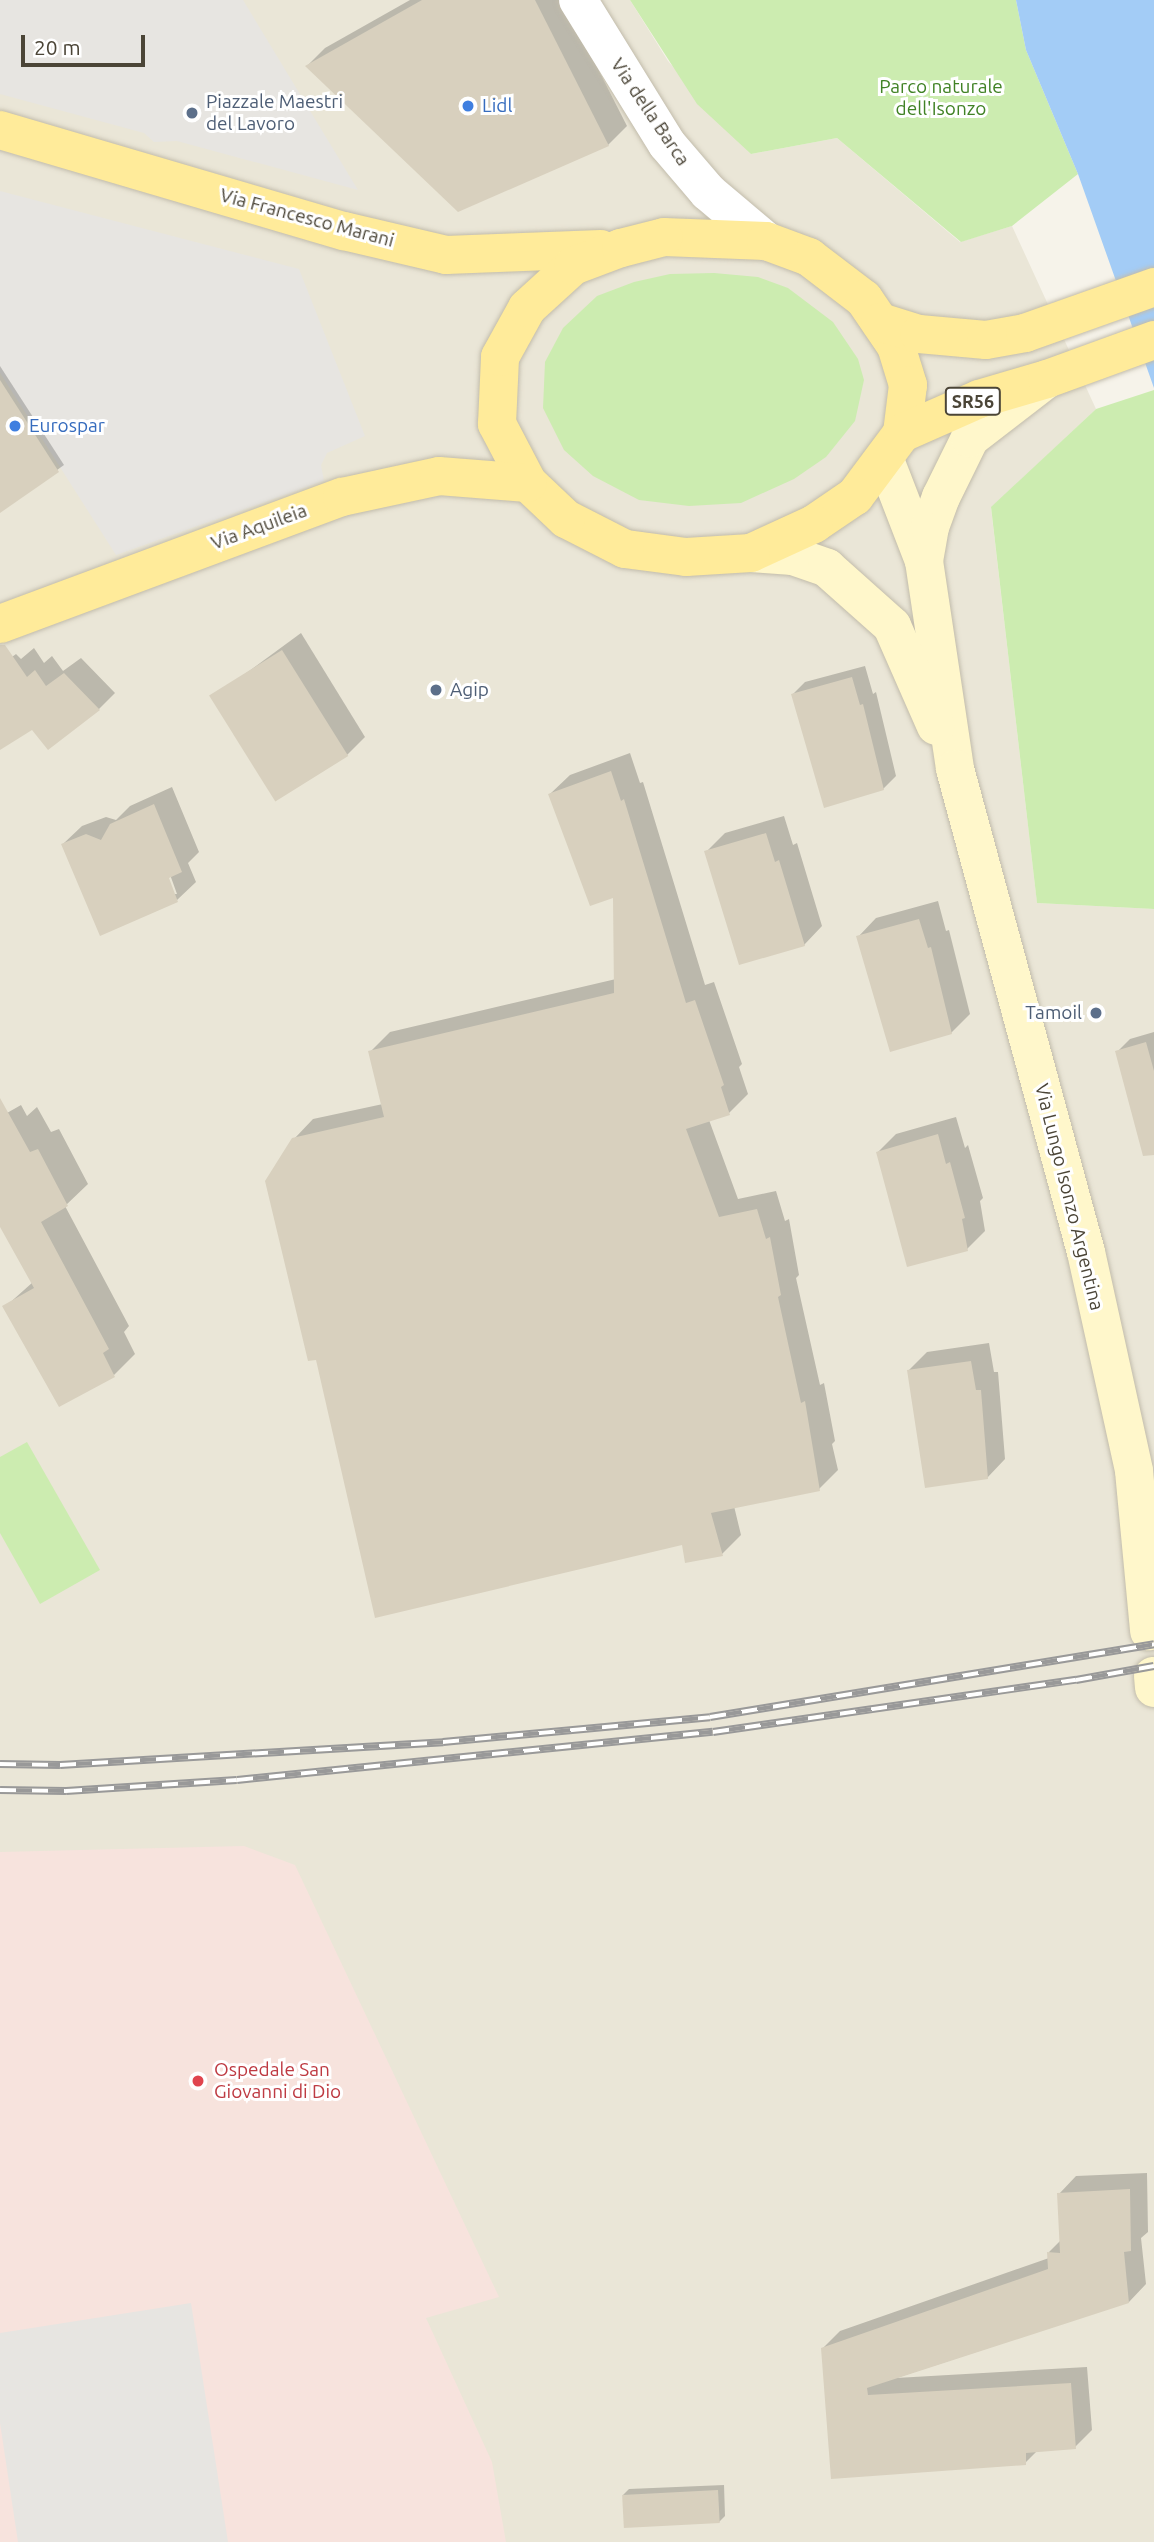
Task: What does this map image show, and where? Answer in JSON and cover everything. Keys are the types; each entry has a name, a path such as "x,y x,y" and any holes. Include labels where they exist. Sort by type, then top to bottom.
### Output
{"main road":[{"name":"Via Francesco Marani","path":"0,130 344,232 446,255 621,248"},
{"path":"664,237 766,241 809,257 864,299 896,346 908,385 893,446 855,496 814,524 751,552 686,557 625,549 566,519 528,483 497,424 500,357 527,308 573,266 621,248 664,237"},
{"path":"880,322 919,334 986,340 1025,333 1154,287"},
{"name":"SR56","path":"893,446 979,398 1047,379 1154,340"},
{"path":"924,561 930,527 941,497 970,438 1047,379"},
{"name":"Via Lungo Isonzo Argentina","path":"893,446 924,561 955,769 1086,1252 1134,1471 1149,1631"},
{"name":"Via Aquileia","path":"0,624 342,497 439,476 528,483"},
{"name":"Via Lungo Isonzo Argentina","path":"751,552 793,556 827,568 892,626 955,769"}],"street":[{"name":"Via della Barca","path":"578,0 667,144 708,192 766,241"}],"shaded area":[{"path":"0,0 630,0 668,61 751,154 837,138 960,242 1012,226 1096,409 991,508 1037,903 1154,909 1154,2542 0,2542"},
{"name":"Piazzale Maestri del Lavoro","path":"0,0 243,0 358,190 177,141 154,142 144,133 0,94"},
{"path":"0,191 299,269 365,436 327,453 321,465 324,481 116,555 0,373"},
{"name":"Ospedale San Giovanni di Dio","path":"244,1846 295,1865 499,2297 426,2318 492,2462 506,2542 0,2542 0,1852"},
{"path":"191,2303 228,2542 18,2542 0,2423 0,2333"}],"green space":[{"name":"Parco naturale dell'Isonzo","path":"630,0 1016,0 1026,50 1078,174 1012,226 961,242 837,138 751,154 697,104"},
{"path":"714,273 758,277 788,288 833,322 858,359 864,380 855,421 826,457 794,479 741,503 689,506 639,500 593,476 564,450 543,408 545,362 563,328 597,296 634,282 670,274"},
{"path":"1154,390 1154,909 1037,903 991,507 1096,409"},
{"path":"27,1442 100,1570 40,1604 0,1533 0,1457"}],"water":[{"path":"1016,0 1154,0 1154,388 1078,174 1026,50"}],"building":[{"name":"Lidl","path":"422,0 535,0 609,146 458,212 305,66"},
{"name":"Eurospar","path":"0,380 59,472 0,513"},
{"path":"0,645 5,645 27,677 35,670 46,686 64,673 100,710 48,750 32,730 0,750"},
{"path":"282,650 348,756 275,802 209,696"},
{"path":"852,677 860,705 863,704 884,790 824,808 791,694"},
{"path":"611,771 621,801 624,799 686,1003 695,1000 724,1085 721,1087 730,1115 686,1129 719,1217 757,1209 766,1239 770,1237 781,1295 778,1297 801,1403 805,1401 820,1491 711,1513 723,1556 685,1563 682,1545 375,1618 316,1360 308,1361 265,1181 292,1138 384,1117 368,1051 614,993 613,898 590,906 548,794"},
{"path":"154,804 182,872 169,878 178,902 100,936 61,844 86,834 101,840 110,824"},
{"path":"766,833 775,862 779,860 805,946 739,965 704,851"},
{"path":"919,919 928,948 931,947 952,1034 890,1052 856,936"},
{"path":"1146,1042 1154,1071 1154,1155 1143,1156 1115,1051"},
{"path":"0,1098 30,1152 38,1149 68,1206 41,1222 109,1349 103,1353 115,1377 59,1407 2,1306 34,1288 0,1227"},
{"path":"938,1134 946,1164 950,1162 965,1218 962,1219 968,1251 907,1267 876,1152"},
{"path":"971,1361 976,1390 981,1390 988,1479 925,1488 907,1370"},
{"path":"1130,2189 1131,2251 1124,2252 1129,2303 867,2388 868,2395 1071,2383 1076,2449 1026,2453 1026,2465 831,2479 821,2348 1048,2269 1047,2252 1060,2253 1057,2193"},
{"path":"718,2490 720,2523 624,2528 622,2495"}],"railway":[{"path":"0,1764 60,1765 443,1742 710,1717 1154,1644"},
{"path":"0,1790 66,1791 237,1780 713,1732 1076,1680 1154,1666"}],"place":[{"name":"Lidl","path":"468,106"},
{"name":"Piazzale Maestri del Lavoro","path":"192,113"},
{"name":"Eurospar","path":"15,426"},
{"name":"Agip","path":"436,690"},
{"name":"Tamoil","path":"1096,1013"},
{"name":"Ospedale San Giovanni di Dio","path":"198,2081"}]}
